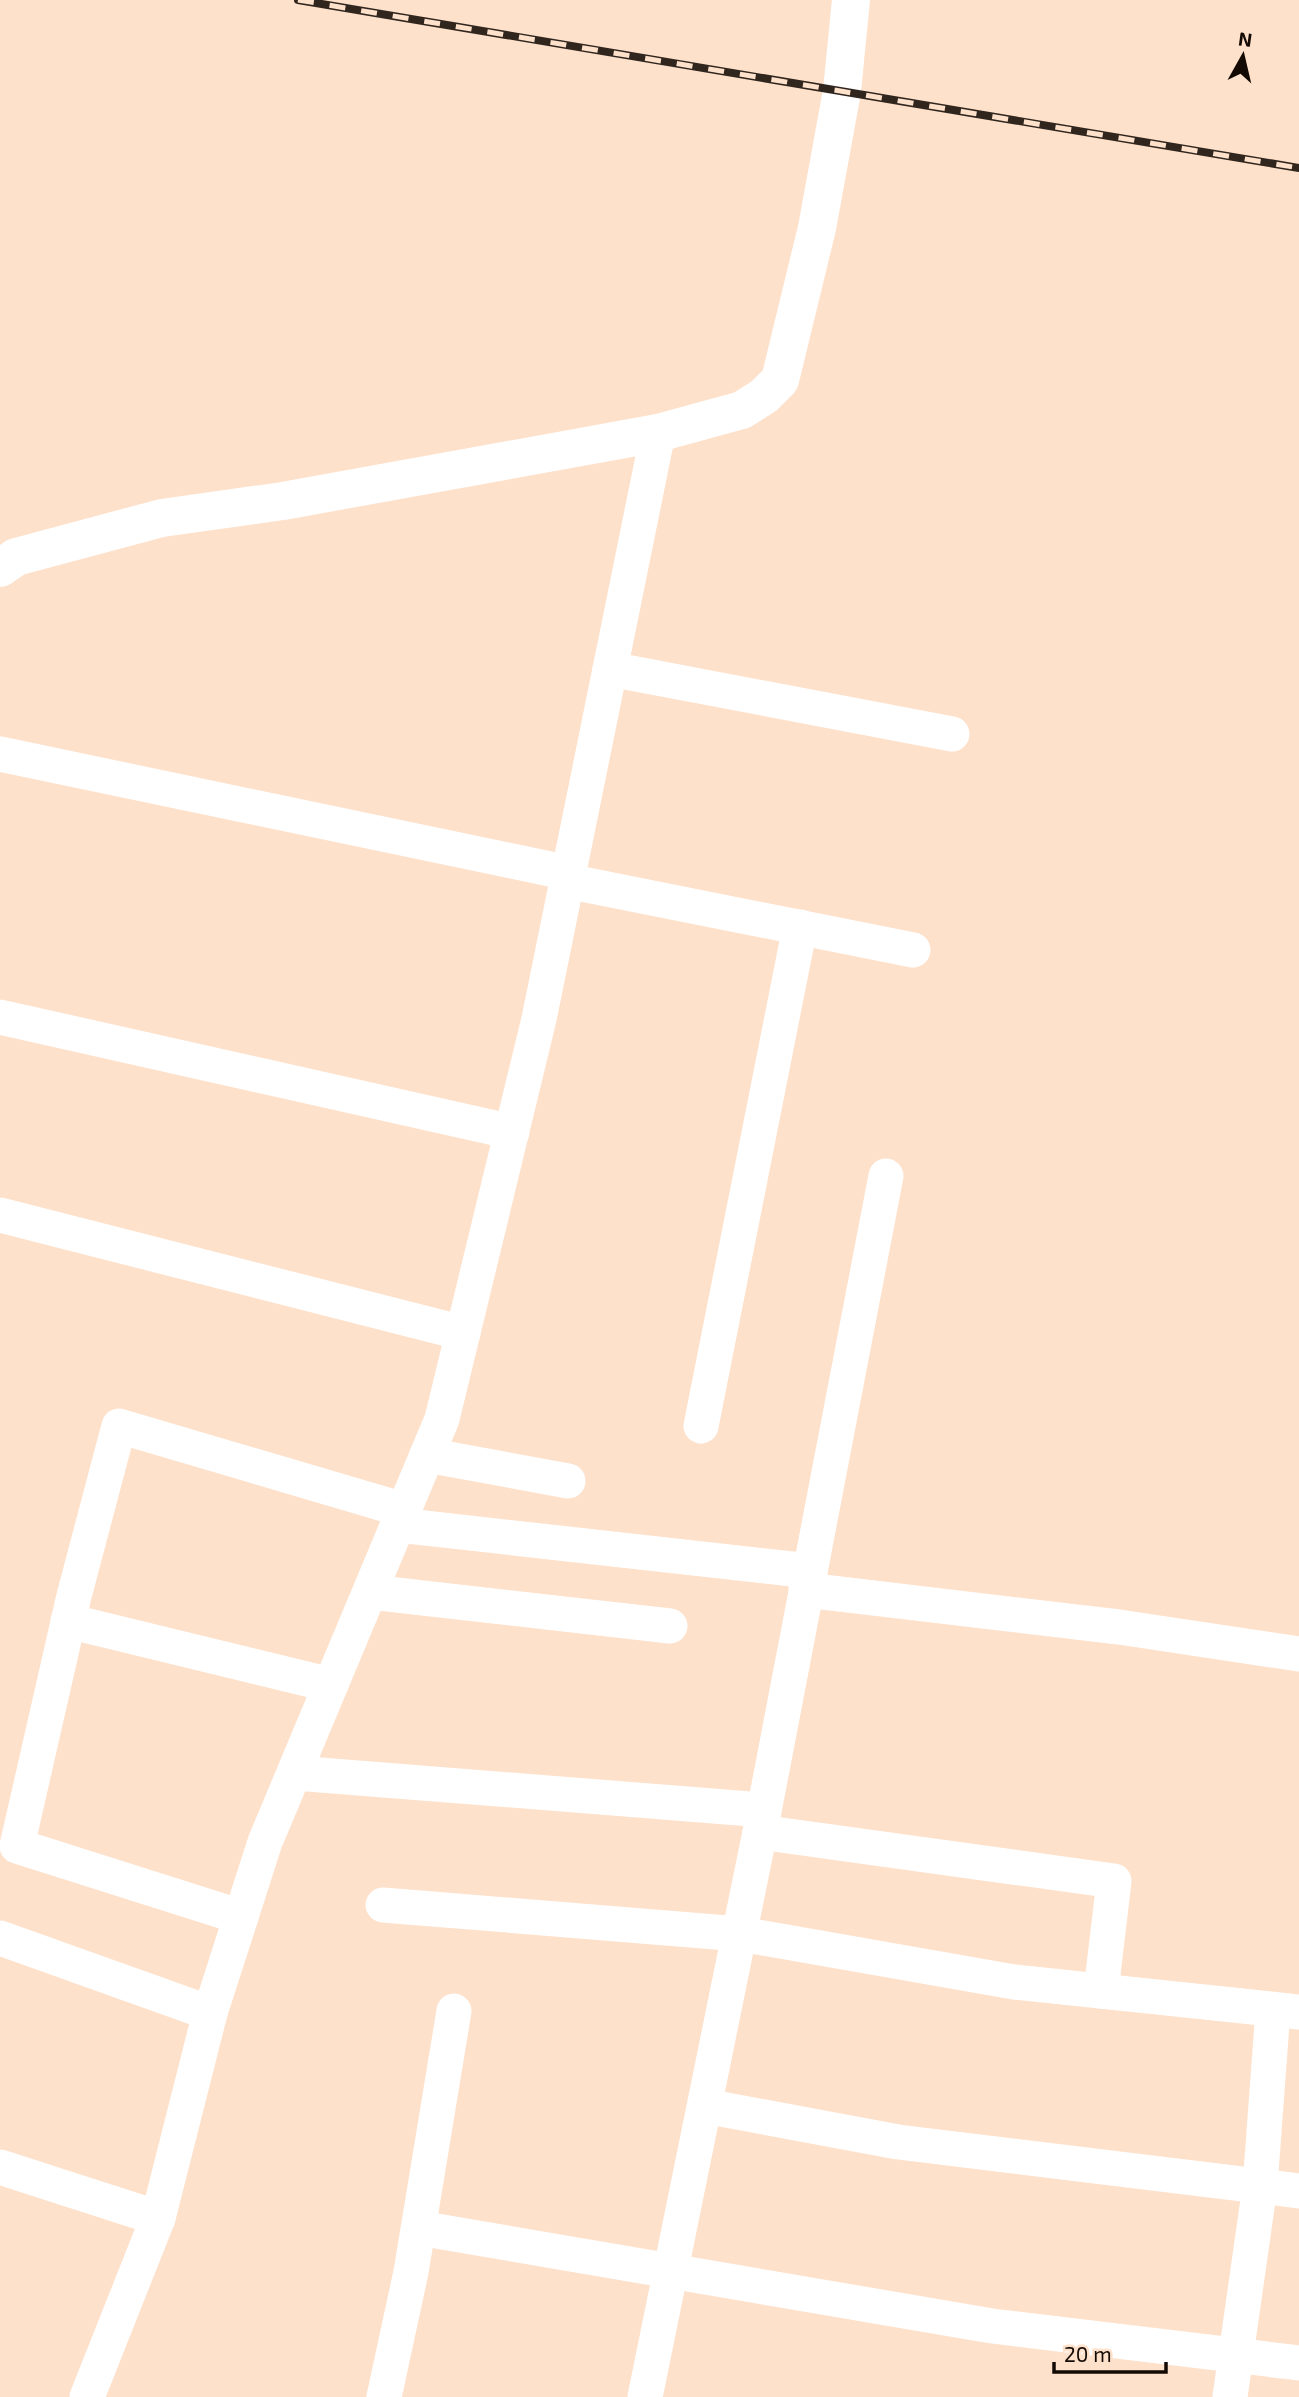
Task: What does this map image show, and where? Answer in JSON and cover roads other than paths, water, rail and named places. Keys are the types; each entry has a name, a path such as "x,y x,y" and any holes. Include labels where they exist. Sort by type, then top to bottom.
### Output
{"street":[{"path":"3,563 16,557 162,518 283,501 658,433 742,410 764,396 780,380 817,228 842,91 851,0"},
{"path":"87,2397 158,2218 210,2013 265,1842 442,1419 539,1019 658,433"},
{"path":"610,670 952,734"},
{"path":"0,754 913,950"},
{"path":"701,1426 800,927"},
{"path":"0,1017 512,1132"},
{"path":"645,2397 740,1934 886,1175"},
{"path":"0,1215 463,1333"},
{"path":"241,1917 17,1846 68,1621 120,1426 401,1518 1299,1654"},
{"path":"427,1455 568,1481"},
{"path":"370,1592 670,1626"},
{"path":"68,1621 331,1685"},
{"path":"295,1773 762,1821 1114,1881 1101,1991"},
{"path":"383,1905 740,1934 1014,1982 1286,2011 1230,2397"},
{"path":"0,1938 210,2013"},
{"path":"384,2397 419,2228 454,2011"},
{"path":"705,2106 898,2142 1299,2191"},
{"path":"0,2167 158,2218"},
{"path":"419,2228 992,2326 1299,2364"}],"railway":[{"path":"298,0 1299,168"}]}
